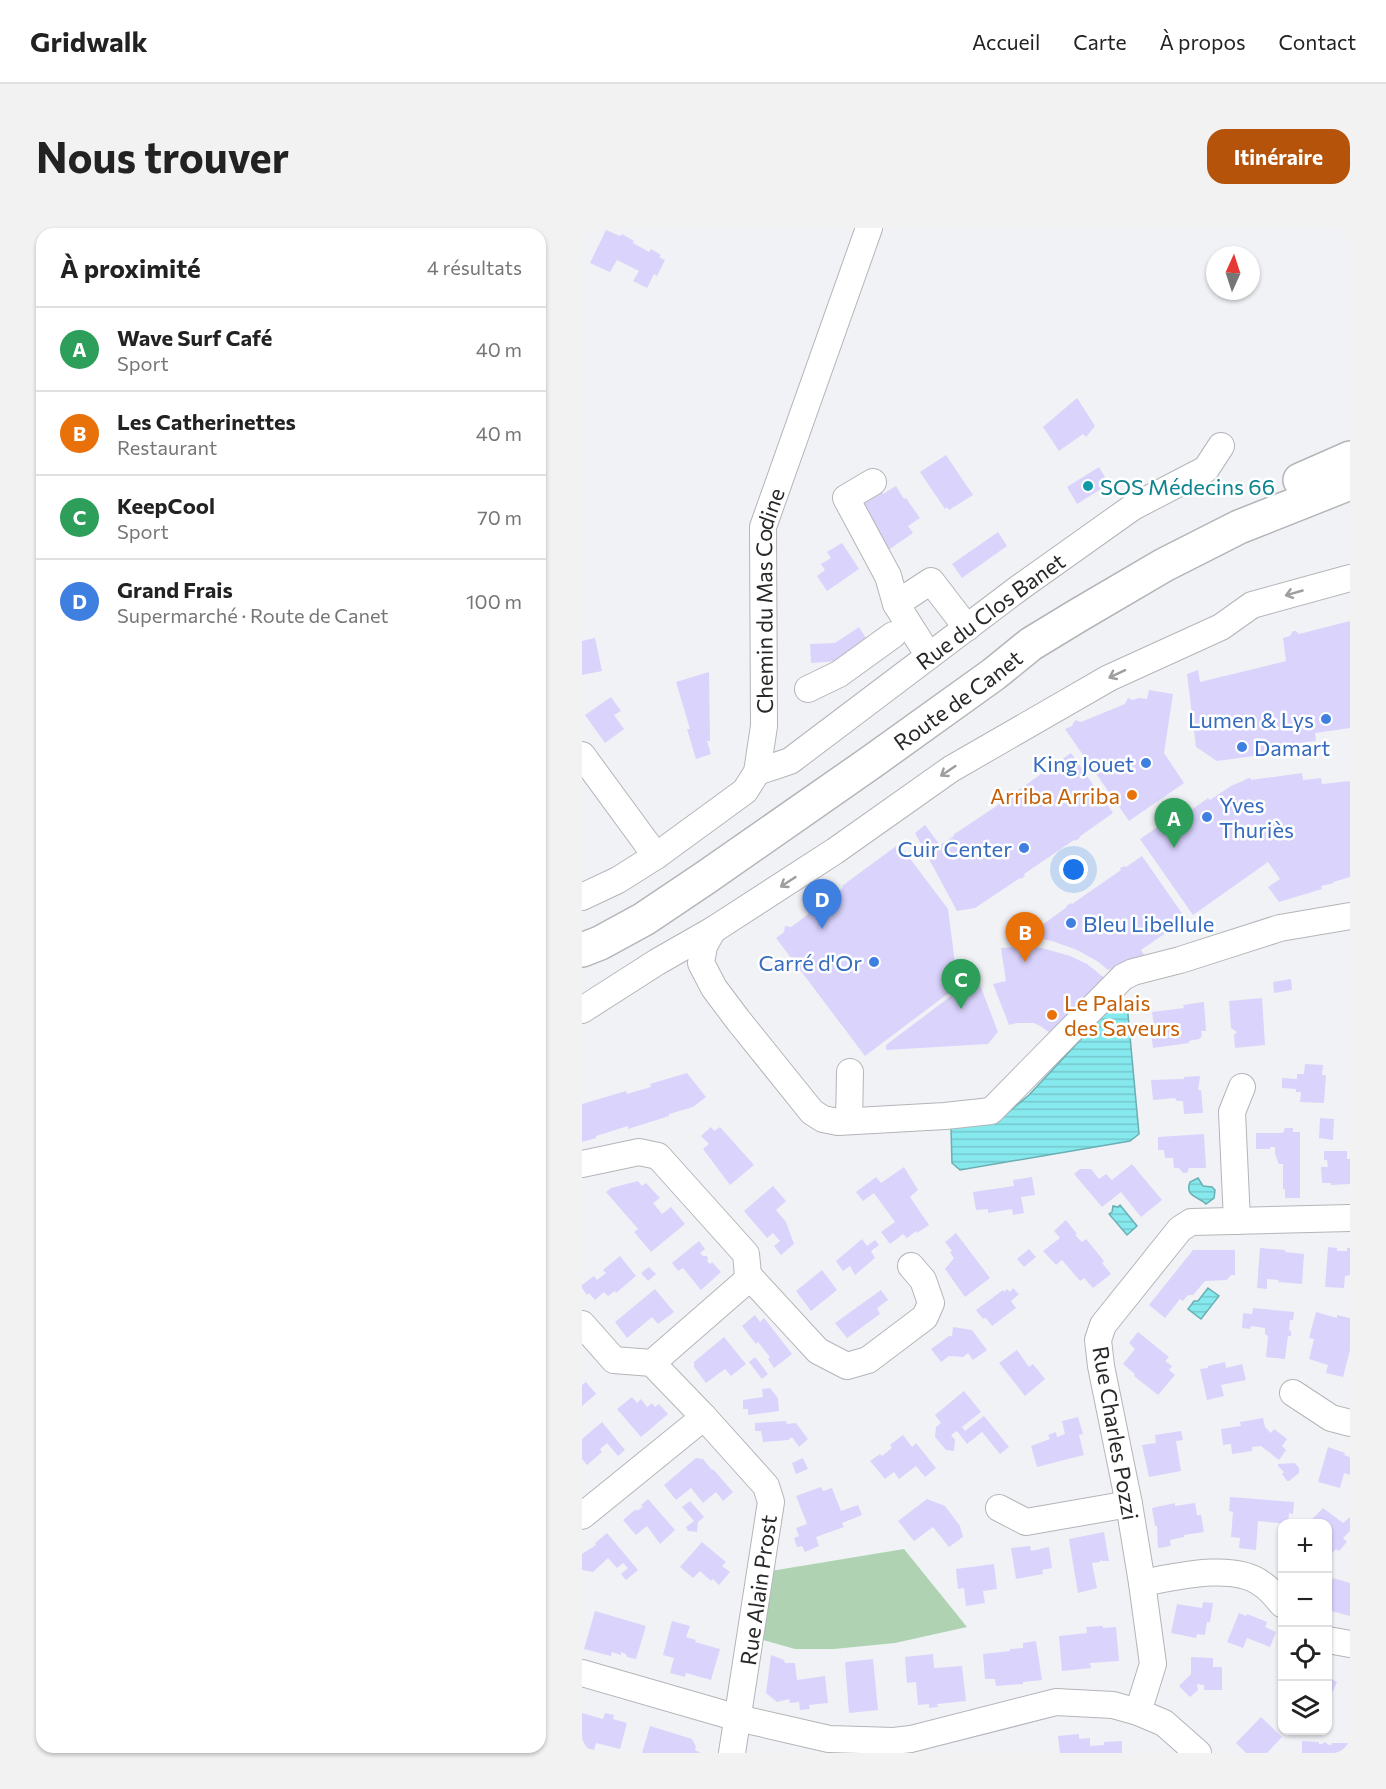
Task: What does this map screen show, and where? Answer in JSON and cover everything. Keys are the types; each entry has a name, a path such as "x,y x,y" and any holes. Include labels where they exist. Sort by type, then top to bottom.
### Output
{"main road":[{"path":"1114,586 1213,518 1350,458"},
{"name":"Route de Canet","path":"582,937 636,910 690,874 983,660 1217,525 1350,473"},
{"name":"Route de Canet","path":"582,950 644,919 705,878 880,756 994,674 1031,644 1114,586 1164,565 1239,527 1350,483"},
{"path":"1114,586 1309,517 1350,508"}],"street":[{"name":"Chemin du Mas Codine","path":"582,897 618,880 656,856 745,791 757,772 764,726 763,527 869,228"},
{"name":"Rue du Clos Banet","path":"757,772 789,761 1019,588 1133,507 1206,469 1221,446"},
{"path":"873,482 846,498 888,576 896,604 929,656"},
{"path":"582,1010 657,962 713,930 835,851 951,769 1109,678 1221,627 1252,606 1350,578"},
{"path":"896,604 931,581 967,628"},
{"path":"808,689 839,674 893,635"},
{"path":"582,755 656,856"},
{"path":"713,930 704,946 701,963 714,988 812,1112 823,1119 849,1121 991,1111 1123,977 1280,928 1350,916"},
{"path":"657,962 701,963"},
{"path":"849,1121 850,1072"},
{"path":"1237,1221 1232,1112 1242,1087"},
{"path":"582,1164 639,1152 658,1156 746,1254 748,1275 746,1282 652,1363 614,1360 582,1324"},
{"name":"Rue Charles Pozzi","path":"1138,1712 1153,1664 1143,1583 1101,1366 1098,1340 1103,1326 1180,1229 1191,1222 1350,1218"},
{"path":"748,1275 818,1351 847,1366 868,1360 925,1317 930,1304 923,1280 911,1266"},
{"name":"Rue Alain Prost","path":"652,1363 766,1486 771,1502 732,1753"},
{"path":"1293,1393 1331,1418 1350,1423"},
{"path":"582,1516 704,1417"},
{"path":"999,1508 1026,1522 1129,1504"},
{"path":"1143,1583 1216,1572 1242,1575 1261,1582 1278,1600"},
{"path":"1332,1641 1350,1644"},
{"path":"582,1673 738,1718 829,1738 894,1747 911,1739 1056,1702 1113,1705 1164,1723 1198,1753"}],"green space":[{"path":"904,1549 967,1627 895,1643 834,1649 795,1649 763,1640 771,1571"}],"water":[{"path":"1127,1004 1139,1134 1130,1141 960,1170 952,1163 951,1128 1006,1114 1029,1095 1109,1009"},
{"path":"1198,1178 1203,1186 1212,1187 1215,1190 1214,1198 1206,1204 1189,1191 1190,1182"},
{"path":"1120,1205 1137,1226 1127,1235 1109,1214 1113,1206"},
{"path":"1208,1288 1219,1296 1201,1319 1188,1309"}],"building":[{"path":"606,230 620,236 622,234 649,252 651,249 661,255 659,257 665,260 657,276 654,274 647,288 633,281 639,271 617,260 610,272 590,263"},
{"path":"1077,398 1095,426 1086,437 1083,434 1059,451 1043,427"},
{"path":"946,455 973,495 949,510 947,507 945,509 920,472"},
{"name":"SOS Médecins 66","path":"1099,467 1109,484 1077,504 1067,487"},
{"path":"896,486 920,518 908,526 913,533 881,555 859,506 881,491 883,494"},
{"path":"998,532 1007,546 962,578 952,564"},
{"path":"842,543 859,569 827,591 817,576 825,570 821,564 831,558 827,552"},
{"path":"1350,621 1350,728 1315,733 1316,741 1298,743 1299,750 1217,761 1196,747 1187,674 1198,670 1200,682 1286,661 1283,638 1290,636 1293,631 1299,634"},
{"path":"859,627 869,643 837,661 811,663 810,644 835,643"},
{"path":"595,638 602,671 582,675 582,641"},
{"path":"709,672 710,741 707,741 711,754 696,759 676,682"},
{"path":"1149,690 1173,694 1164,753 1184,783 1129,821 1065,729 1072,726 1075,720 1081,722 1125,704 1128,698 1147,699"},
{"path":"611,697 621,711 614,715 624,729 605,743 585,715"},
{"path":"1071,753 1113,813 1080,838 1024,874 1025,876 1021,879 975,908 957,911 915,833 925,825 940,845"},
{"path":"1302,773 1303,780 1321,778 1322,784 1350,781 1350,877 1321,886 1322,889 1279,902 1268,887 1280,879 1268,862 1193,915 1140,839 1162,824 1164,826 1208,798 1210,800 1245,779"},
{"name":"Carré d'Or","path":"899,844 948,909 958,986 865,1056 776,938 784,932 785,926 791,927 826,901 827,895 833,895 843,888 842,886"},
{"path":"1142,856 1186,919 1141,950 1147,959 1108,970 1077,950 1035,937 1035,930 1066,906 1121,870 1120,868 1126,867"},
{"path":"1001,948 1042,948 1070,956 1087,964 1107,980 1053,1035 1034,1023 1009,1025 993,984 1006,981"},
{"path":"1291,979 1292,990 1274,993 1273,982"},
{"path":"980,985 998,1032 988,1044 886,1050 886,1045 963,987"},
{"path":"1262,998 1265,1045 1235,1048 1234,1035 1237,1032 1231,1028 1229,1001"},
{"path":"1204,1002 1206,1031 1201,1031 1202,1036 1199,1039 1189,1041 1189,1043 1153,1048 1150,1025 1154,1025 1152,1012 1184,1008 1183,1005"},
{"path":"1305,1064 1323,1065 1322,1075 1326,1075 1324,1103 1300,1102 1301,1092 1296,1092 1296,1089 1282,1088 1282,1078 1297,1079 1297,1074 1304,1074"},
{"path":"687,1073 706,1097 693,1107 582,1142 582,1104 626,1091 627,1094 651,1087 650,1084"},
{"path":"1200,1076 1198,1090 1201,1090 1203,1113 1184,1114 1183,1101 1177,1101 1175,1098 1153,1100 1151,1080"},
{"path":"1320,1118 1334,1119 1333,1140 1319,1138"},
{"path":"711,1127 714,1131 720,1127 754,1165 730,1185 703,1149 709,1144 701,1136"},
{"path":"1285,1128 1293,1128 1293,1132 1300,1132 1300,1198 1285,1198 1283,1164 1279,1164 1275,1147 1256,1149 1256,1133 1283,1133"},
{"path":"1204,1134 1206,1168 1189,1168 1187,1173 1183,1173 1179,1168 1174,1168 1173,1158 1165,1158 1164,1150 1158,1150 1158,1137"},
{"path":"1324,1151 1347,1151 1347,1159 1350,1159 1350,1184 1322,1183 1321,1167 1328,1167 1327,1160 1324,1160"},
{"path":"1132,1164 1162,1200 1141,1217 1121,1192 1102,1207 1074,1174 1080,1169 1091,1169 1099,1179 1106,1174 1112,1180"},
{"path":"904,1167 918,1190 910,1197 929,1225 907,1238 903,1234 890,1244 881,1232 895,1222 874,1193 863,1201 856,1192 876,1177 881,1183"},
{"path":"1032,1177 1035,1195 1021,1197 1024,1213 1013,1215 1012,1209 988,1213 988,1209 976,1210 973,1192 1014,1186 1013,1180"},
{"path":"638,1181 642,1186 646,1183 660,1198 653,1203 662,1214 671,1207 685,1224 651,1252 634,1232 638,1229 606,1192 611,1188"},
{"path":"773,1186 786,1201 776,1210 786,1222 794,1244 781,1255 774,1246 780,1241 773,1233 767,1238 744,1211"},
{"path":"1066,1220 1082,1242 1086,1239 1104,1261 1102,1263 1111,1274 1093,1288 1084,1278 1080,1281 1062,1260 1056,1265 1043,1251 1060,1238 1054,1231"},
{"path":"956,1233 990,1278 965,1297 945,1269 954,1258 945,1242"},
{"path":"862,1239 867,1246 875,1240 879,1245 871,1251 875,1258 855,1275 850,1266 843,1271 836,1261"},
{"path":"699,1241 705,1249 700,1253 707,1256 707,1261 710,1264 712,1262 721,1272 701,1290 683,1268 678,1271 672,1263"},
{"path":"1328,1247 1337,1248 1337,1251 1347,1251 1347,1248 1350,1248 1350,1275 1345,1276 1344,1288 1325,1287"},
{"path":"1260,1248 1304,1254 1302,1284 1267,1279 1267,1289 1257,1288"},
{"path":"1029,1249 1036,1257 1024,1267 1017,1259"},
{"path":"1193,1250 1235,1250 1235,1275 1231,1275 1227,1280 1205,1281 1193,1295 1188,1295 1183,1301 1180,1299 1165,1318 1149,1305"},
{"path":"620,1256 636,1276 616,1293 615,1291 608,1296 604,1292 595,1300 589,1293 587,1295 582,1285 594,1276 597,1280 606,1273 603,1270"},
{"path":"649,1267 656,1274 648,1281 641,1273"},
{"path":"822,1270 837,1290 811,1311 796,1291"},
{"path":"1013,1288 1019,1294 1011,1301 1016,1308 992,1326 976,1310 1003,1290 1004,1292 1007,1289 1010,1292"},
{"path":"655,1289 674,1312 658,1324 652,1317 627,1338 615,1322"},
{"path":"881,1290 888,1300 877,1308 880,1314 847,1338 835,1323"},
{"path":"1253,1308 1294,1312 1293,1320 1290,1320 1291,1336 1288,1336 1285,1359 1266,1357 1268,1336 1265,1334 1265,1328 1251,1326 1250,1329 1242,1328 1243,1313 1252,1314"},
{"path":"1316,1312 1337,1318 1337,1315 1350,1318 1350,1350 1343,1377 1326,1373 1328,1365 1309,1359 1314,1339 1309,1338"},
{"path":"755,1315 760,1322 764,1318 792,1354 774,1368 768,1359 770,1357 742,1326"},
{"path":"953,1327 972,1330 987,1350 973,1360 968,1353 963,1357 949,1356 941,1362 931,1349 952,1336"},
{"path":"1138,1332 1169,1357 1165,1361 1172,1366 1169,1370 1175,1375 1158,1395 1123,1364 1135,1349 1129,1343"},
{"path":"724,1337 746,1364 731,1376 725,1369 706,1383 694,1367 694,1362"},
{"path":"1017,1350 1029,1367 1033,1364 1045,1379 1025,1396 999,1363"},
{"path":"755,1357 768,1374 762,1379 749,1362"},
{"path":"1225,1362 1226,1368 1242,1364 1246,1380 1221,1385 1224,1396 1207,1400 1200,1369"},
{"path":"586,1382 596,1394 582,1406 582,1385"},
{"path":"770,1388 778,1398 779,1411 748,1415 748,1409 743,1409 743,1400 763,1397 762,1389"},
{"path":"964,1391 981,1412 962,1427 965,1431 984,1416 1009,1447 1000,1454 982,1432 967,1444 957,1431 951,1435 955,1440 954,1451 946,1450 935,1437 936,1427 941,1423 935,1415"},
{"path":"632,1397 637,1403 641,1399 647,1407 652,1403 655,1407 659,1404 668,1414 641,1437 617,1409"},
{"path":"1078,1417 1083,1434 1079,1435 1084,1455 1037,1467 1031,1446 1050,1439 1048,1435 1056,1432 1057,1437 1065,1434 1062,1421"},
{"path":"1263,1418 1265,1427 1271,1433 1274,1429 1287,1439 1282,1446 1286,1450 1279,1460 1261,1446 1252,1447 1252,1451 1232,1454 1231,1444 1223,1445 1221,1429 1241,1426 1240,1422"},
{"path":"786,1421 787,1424 796,1423 808,1439 799,1447 792,1437 788,1440 763,1442 761,1431 755,1431 755,1423"},
{"path":"602,1422 625,1450 618,1456 607,1443 600,1449 602,1452 587,1465 582,1459 582,1439"},
{"path":"1181,1431 1183,1440 1176,1441 1181,1471 1149,1477 1142,1445 1156,1443 1155,1435"},
{"path":"903,1435 912,1447 916,1443 936,1468 925,1477 916,1466 899,1479 894,1472 885,1479 870,1461 880,1454 882,1456 892,1448 890,1445"},
{"path":"1328,1447 1350,1457 1350,1475 1344,1473 1340,1488 1318,1482"},
{"path":"696,1458 703,1459 733,1492 723,1501 716,1492 703,1503 691,1488 676,1500 664,1485"},
{"path":"803,1458 808,1469 796,1474 792,1463"},
{"path":"1295,1463 1299,1468 1299,1473 1287,1481 1278,1464"},
{"path":"821,1487 823,1491 832,1488 841,1511 858,1505 862,1515 842,1523 844,1527 816,1537 819,1546 805,1552 802,1546 797,1547 794,1538 799,1536 796,1528 807,1524 796,1496"},
{"path":"1230,1497 1294,1502 1293,1514 1289,1513 1288,1519 1278,1519 1278,1523 1258,1521 1256,1550 1239,1548 1240,1538 1231,1537 1233,1512 1229,1511"},
{"path":"648,1499 675,1530 660,1544 647,1526 636,1535 623,1520 636,1509 637,1511 643,1507 641,1505"},
{"path":"927,1499 945,1506 960,1526 963,1537 949,1547 933,1527 914,1541 898,1521"},
{"path":"690,1501 704,1517 698,1522 697,1532 688,1531 686,1527 694,1521 682,1507"},
{"path":"1175,1503 1175,1506 1195,1503 1197,1515 1201,1515 1204,1532 1184,1535 1184,1537 1170,1540 1171,1546 1159,1548 1157,1526 1155,1526 1152,1508"},
{"path":"1323,1508 1343,1523 1350,1517 1350,1531 1343,1538 1347,1542 1339,1551 1336,1549 1332,1553 1332,1519 1312,1519"},
{"path":"1104,1532 1109,1561 1101,1559 1100,1562 1092,1563 1097,1588 1078,1593 1069,1539"},
{"path":"607,1533 638,1570 626,1580 621,1574 628,1568 623,1563 617,1568 608,1558 593,1572 582,1570 582,1554 596,1545 595,1543"},
{"path":"702,1542 726,1562 722,1566 730,1572 719,1585 700,1571 693,1578 680,1567"},
{"path":"1030,1546 1031,1551 1049,1547 1052,1568 1042,1570 1043,1574 1016,1579 1011,1548"},
{"path":"994,1564 997,1589 983,1591 985,1603 966,1606 964,1588 958,1589 956,1569"},
{"path":"1333,1578 1350,1583 1350,1616 1332,1611"},
{"path":"1203,1602 1213,1603 1205,1635 1197,1634 1196,1638 1171,1633 1177,1604 1202,1608"},
{"path":"595,1611 646,1626 636,1659 627,1657 621,1652 621,1655 612,1652 611,1656 584,1649"},
{"path":"1239,1613 1267,1622 1265,1627 1276,1632 1270,1647 1247,1638 1243,1648 1227,1642"},
{"path":"672,1621 690,1626 686,1637 720,1649 711,1680 686,1673 685,1677 670,1673 674,1658 663,1655"},
{"path":"1103,1626 1103,1628 1116,1627 1119,1661 1090,1663 1091,1668 1062,1671 1059,1636 1087,1633 1086,1627"},
{"path":"1036,1641 1042,1680 996,1686 995,1679 985,1679 983,1654 1023,1648 1023,1643"},
{"path":"933,1654 934,1668 962,1666 966,1701 937,1704 938,1707 929,1708 929,1704 918,1705 916,1682 907,1683 905,1657"},
{"path":"771,1655 784,1660 785,1663 795,1663 797,1680 825,1676 828,1703 809,1705 810,1709 800,1710 799,1702 790,1703 789,1699 777,1702 766,1693"},
{"path":"1191,1657 1213,1658 1213,1667 1222,1667 1222,1690 1204,1690 1204,1685 1197,1684 1198,1690 1190,1697 1179,1686 1191,1674"},
{"path":"873,1659 878,1710 849,1713 845,1662"},
{"path":"1332,1679 1337,1682 1332,1693"},
{"path":"582,1713 603,1719 605,1713 614,1715 613,1719 627,1723 620,1749 596,1743 594,1750 582,1747"},
{"path":"1261,1717 1282,1737 1267,1753 1246,1753 1236,1743"},
{"path":"650,1726 692,1739 695,1750 701,1753 642,1753"},
{"path":"1079,1734 1079,1739 1090,1738 1090,1746 1122,1741 1122,1753 1060,1753 1058,1736"},
{"path":"1302,1741 1319,1742 1319,1744 1325,1742 1329,1745 1348,1743 1347,1753 1302,1753"}],"place":[{"name":"SOS Médecins 66","path":"1088,486"},
{"name":"Lumen & Lys","path":"1326,719"},
{"name":"Damart","path":"1242,747"},
{"name":"King Jouet","path":"1146,763"},
{"name":"Arriba Arriba","path":"1132,795"},
{"name":"Yves Thuriès","path":"1207,817"},
{"name":"Cuir Center","path":"1024,848"},
{"name":"Wave Surf Café","path":"1174,848"},
{"name":"Bleu Libellule","path":"1071,923"},
{"name":"Grand Frais","path":"822,929"},
{"name":"Carré d'Or","path":"874,962"},
{"name":"Les Catherinettes","path":"1025,962"},
{"name":"KeepCool","path":"961,1009"},
{"name":"Le Palais des Saveurs","path":"1052,1015"}]}
